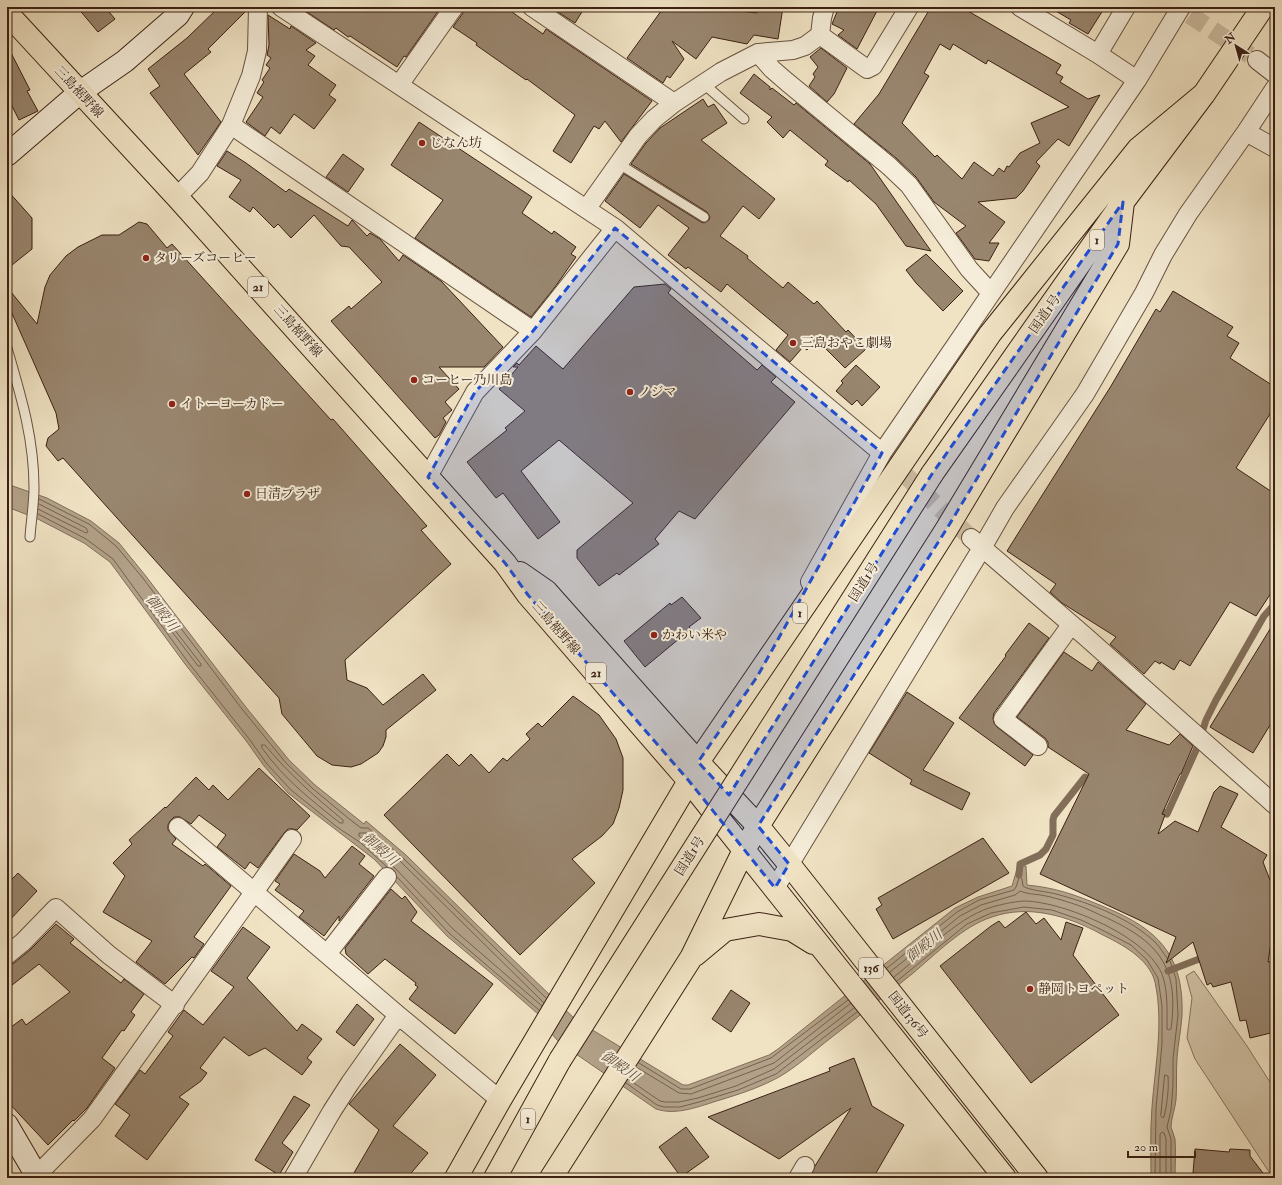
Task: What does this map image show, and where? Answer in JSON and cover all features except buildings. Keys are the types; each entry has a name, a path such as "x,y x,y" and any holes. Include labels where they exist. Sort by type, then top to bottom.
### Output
{"main road":[{"name":"国道1号","path":"495,1178 560,1060 932,474 1123,202 1204,94 1263,7"},
{"name":"三島裾野線","path":"7,13 79,93 177,197 505,563 528,595 689,781"},
{"name":"1","path":"456,1178 500,1100 689,781 698,762 990,334 1138,149 1204,94"},
{"name":"1","path":"551,1178 691,958 744,850 758,826 942,537 1118,244 1123,202"},
{"name":"三島裾野線","path":"505,563 546,591 698,762"},
{"name":"国道136号","path":"698,762 758,826 789,864 1037,1178"},
{"name":"国道136号","path":"689,781 1005,1178"},
{"name":"1","path":"691,958 725,930 759,924 792,930 823,949"}],"street":[{"path":"7,155 79,93 125,61 178,15 184,7"},
{"path":"177,197 200,173 231,125 251,76 257,51 258,7"},
{"path":"281,7 587,208 615,228 882,453"},
{"path":"399,85 454,7"},
{"path":"532,7 674,104"},
{"path":"587,208 638,136 654,119 721,72 758,53 793,50 805,46 820,35 825,7"},
{"path":"820,35 867,69 873,66 909,7"},
{"path":"1020,7 1098,54 1137,80"},
{"path":"1098,54 1126,7"},
{"path":"757,677 882,453 1184,10"},
{"path":"758,53 772,69 889,166 909,185 969,269 991,293"},
{"path":"1257,60 1275,74"},
{"path":"775,888 976,543 1005,508 1084,394 1144,293 1163,255 1188,214 1275,88"},
{"path":"231,125 533,332"},
{"path":"1246,132 1275,148"},
{"path":"428,477 475,392 533,332 615,228"},
{"path":"976,543 1275,805"},
{"path":"1038,746 1003,719 1071,625"},
{"path":"178,827 500,1100"},
{"path":"7,1125 37,1177 92,1119 175,1005 292,839"},
{"path":"327,954 387,877"},
{"path":"7,955 56,908 109,955 175,1005"},
{"path":"293,1178 346,1089 398,1015"}],"lane":[{"path":"704,84 744,119"},
{"path":"619,164 704,217"},
{"path":"7,348 22,400 31,443 34,491 30,535"}],"highlighted area":[{"path":"1123,202 1118,244 946,530 758,826 789,864 775,888 689,781 528,595 505,563 428,477 475,392 533,331 615,228 882,453 757,677 698,762 729,795 932,474"}],"shaded area":[{"path":"1194,971 1247,1046 1275,1090 1275,1178 1273,1178 1195,1059 1187,1038 1192,998 1186,976"}],"water":[{"name":"御殿川","path":"7,484 47,498 91,521 119,543 245,706 289,760 315,785 364,824 366,821 406,855 576,1020 683,1085 688,1085 769,1055 955,908 978,897 1012,886 1018,866 1026,866 1027,885 1062,891 1116,912 1133,921 1159,940 1168,952 1175,965 1182,997 1182,1016 1177,1058 1176,1100 1171,1127 1175,1139 1175,1178 1151,1178 1151,1116 1159,1029 1158,997 1152,973 1141,959 1125,947 1109,938 1062,917 1034,912 1006,913 992,917 981,921 960,934 800,1063 772,1081 743,1093 705,1105 680,1111 664,1111 656,1109 560,1043 549,1031 538,1014 447,936 374,859 288,793 264,766 247,742 185,664 110,562 84,543 36,518 7,507"}],"waterway":[{"path":"1155,808 1167,814 1197,748 1206,720 1216,700 1264,616 1275,604"},
{"path":"1019,875 1020,864 1040,855 1046,849 1053,835 1054,816 1085,777 1094,781"},
{"path":"1168,971 1207,956"}],"tunnel":[{"path":"1190,15 1257,60"},
{"path":"882,453 971,538"}],"place":[{"name":"じなん坊","path":"422,143"},
{"name":"タリーズコーヒー","path":"146,258"},
{"name":"三島おやこ劇場","path":"793,343"},
{"name":"コーヒー乃川島","path":"414,380"},
{"name":"ノジマ","path":"630,392"},
{"name":"イトーヨーカドー","path":"172,404"},
{"name":"日清プラザ","path":"247,494"},
{"name":"かわい米や","path":"654,635"},
{"name":"静岡トヨペット","path":"1030,989"}]}
